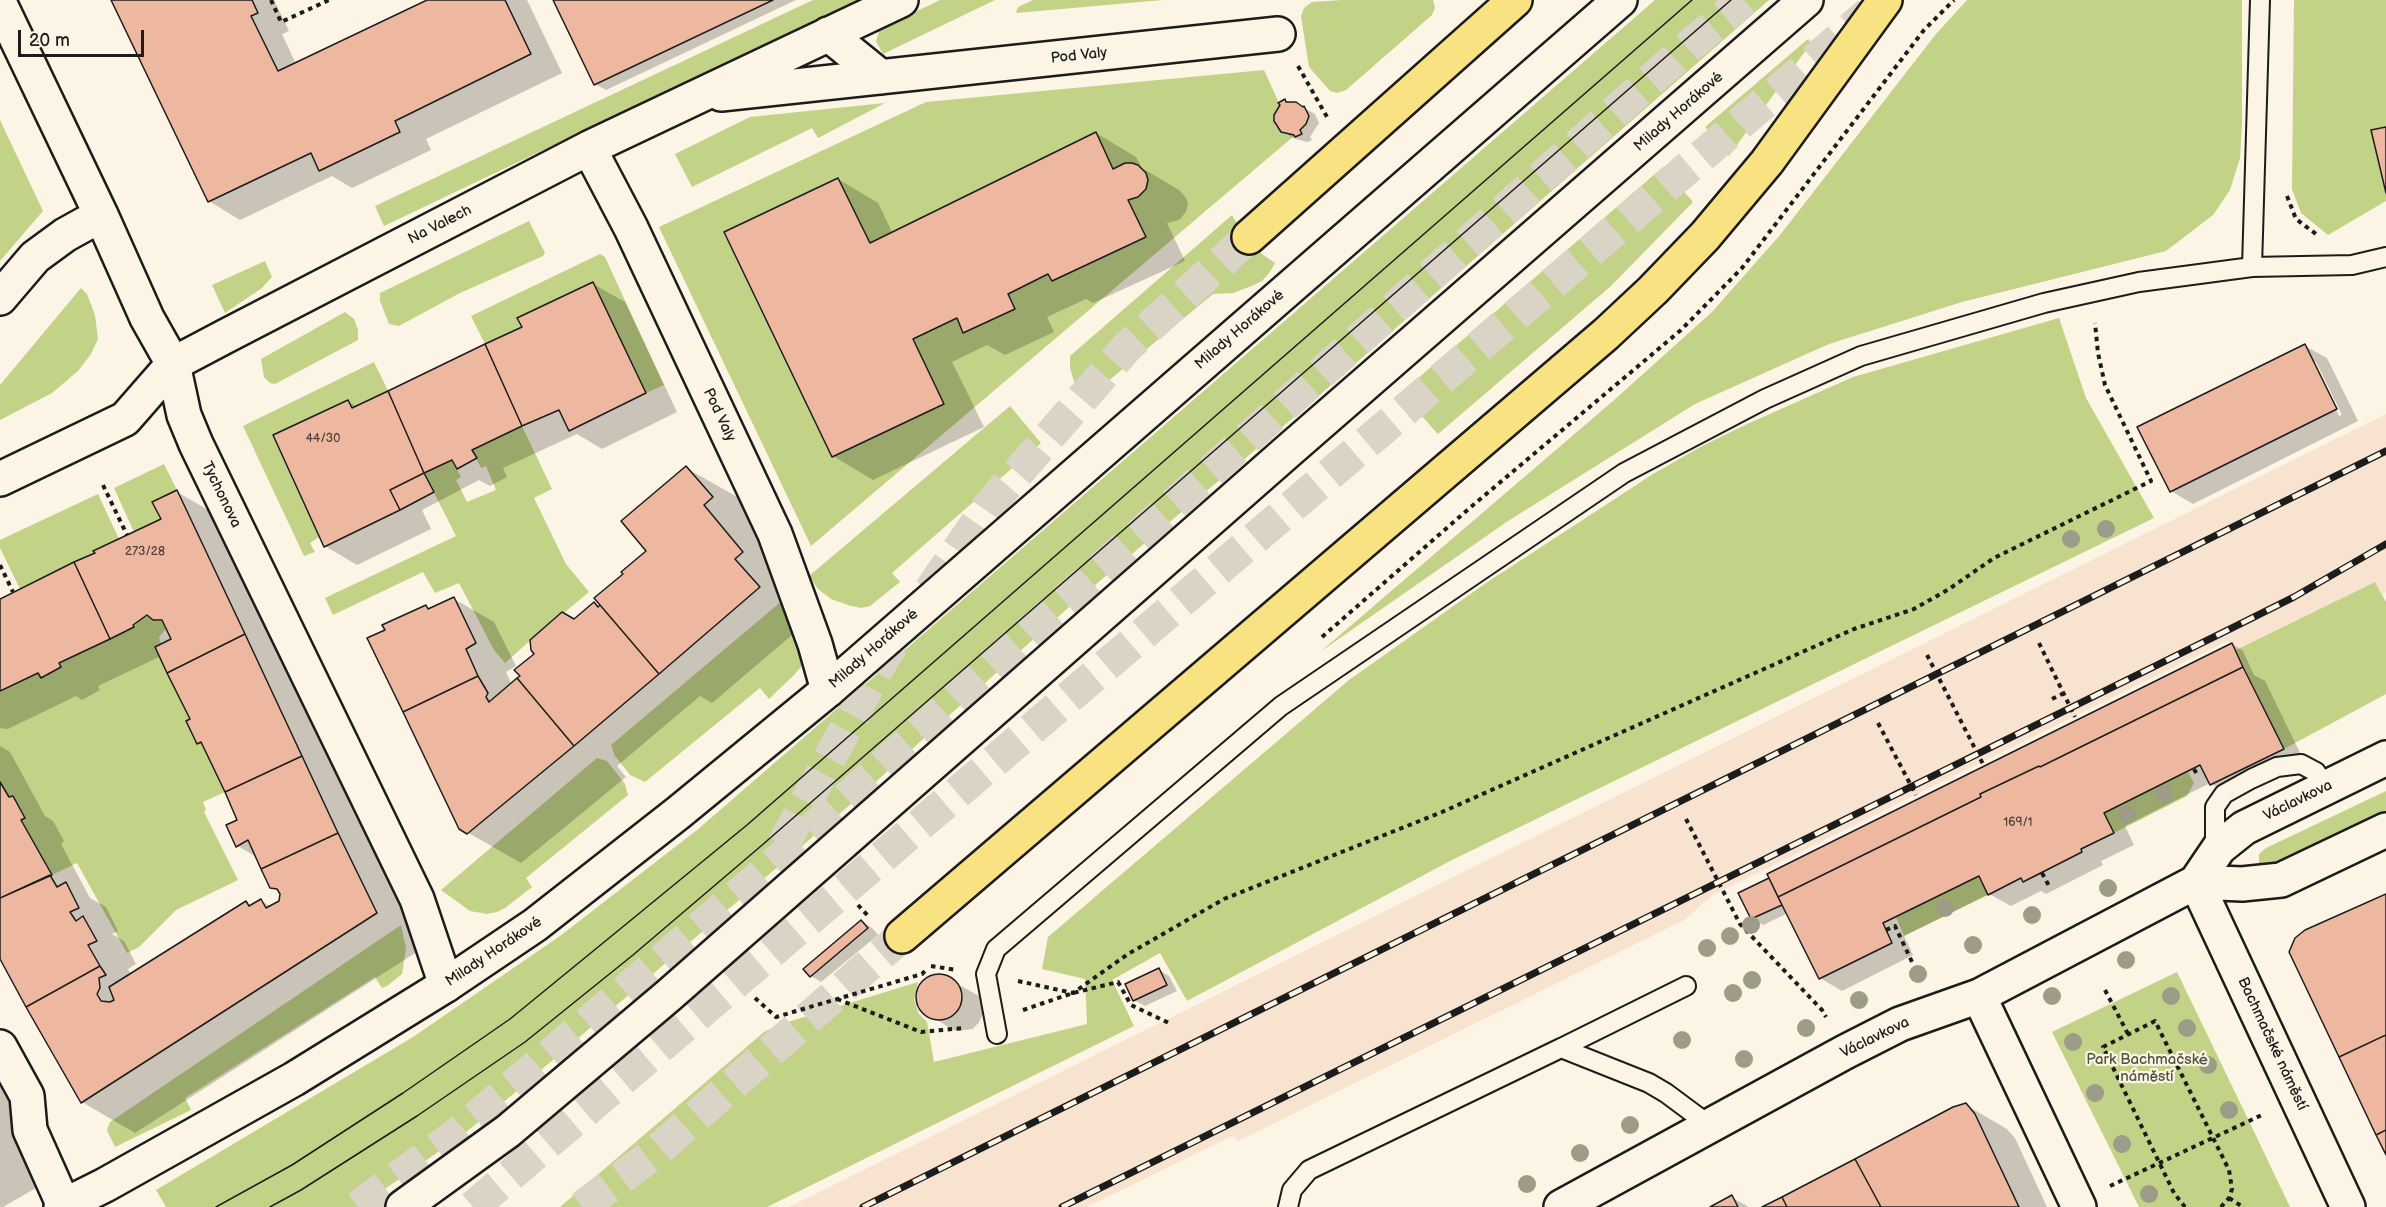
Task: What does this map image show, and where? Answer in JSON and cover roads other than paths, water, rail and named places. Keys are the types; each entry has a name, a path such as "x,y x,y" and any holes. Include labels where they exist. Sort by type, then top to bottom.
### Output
{"highway":[{"path":"1249,237 1515,0"},
{"path":"902,936 1606,334 1653,290 1705,236 1767,162 1885,0"}],"street":[{"name":"Na Valech","path":"0,479 125,419 173,364 589,148 901,0"},
{"name":"Milady Horákové","path":"62,1206 105,1185 294,1079 446,985 535,926 828,690 1620,0"},
{"name":"Milady Horákové","path":"403,1207 508,1131 668,996 1806,0"},
{"name":"Tychonova","path":"0,4 101,215 147,318 173,364 184,415 196,444 417,899 446,985"},
{"path":"828,34 880,77"},
{"name":"Pod Valy","path":"698,96 1278,34"},
{"name":"Pod Valy","path":"589,148 631,228 775,534 815,644 828,690"},
{"path":"0,298 35,256 65,235 101,215"},
{"name":"Václavkova","path":"1561,1207 1845,1052 1900,1024 1980,996 2196,882 2219,848 2244,828 2386,758"},
{"path":"2196,882 2242,884 2281,880 2386,830"},
{"name":"Bachmačské náměstí","path":"2196,882 2348,1207"},
{"path":"1980,996 2078,1204"},
{"path":"0,1047 27,1096 30,1130 62,1206"}],"lane":[{"path":"2252,267 2260,0"},
{"path":"996,1027 986,974 996,949 1281,706 1624,473 1765,399 1861,356 2044,303 2139,282 2252,267 2352,265 2386,257"},
{"path":"1288,1207 1292,1190 1309,1170 1686,986"},
{"path":"1561,1048 1649,1083 1709,1125"}],"tunnel":[{"path":"358,1207 454,1136 772,866 1015,645 1689,46 1744,0"},
{"path":"473,1207 1869,13"},
{"path":"783,845 884,657 987,508 1127,347 1249,237"},
{"path":"582,1207 652,1155 902,936"}],"tram line":[{"path":"216,1207 292,1165 403,1093 510,1019 614,934 747,825 1692,0"},
{"path":"270,1207 301,1190 417,1116 525,1042 633,955 1731,0"}],"railway":[{"path":"863,1207 2386,451"},
{"path":"1062,1207 2294,597 2386,544"}],"park label":[{"name":"Park Bachmačské náměstí","path":"2147,1068"}]}
